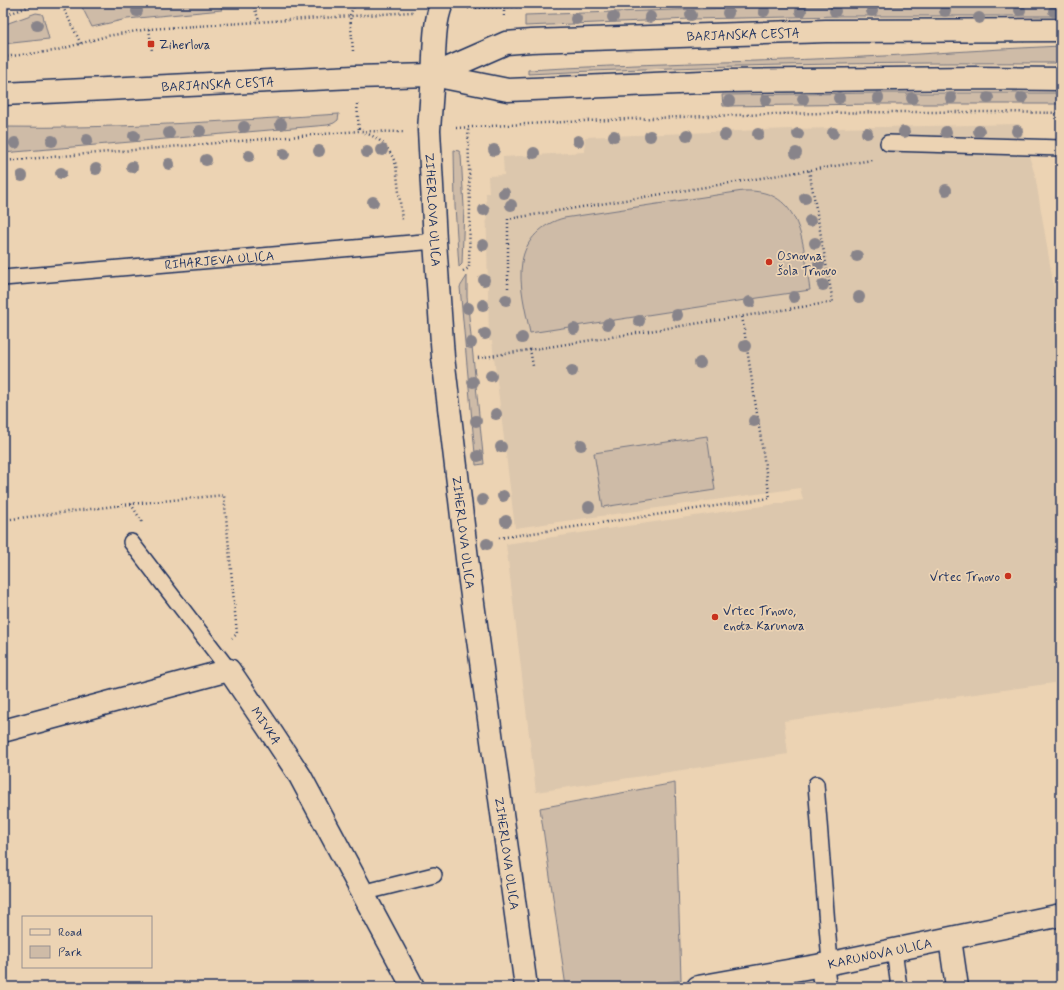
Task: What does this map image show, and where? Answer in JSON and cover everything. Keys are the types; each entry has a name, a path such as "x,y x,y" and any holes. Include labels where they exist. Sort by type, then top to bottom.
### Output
{"street":[{"path":"433,75 436,31 439,10 442,3"},
{"name":"BARJANSKA CESTA","path":"433,75 506,43 530,41 826,31 1061,30"},
{"name":"BARJANSKA CESTA","path":"3,94 336,78 433,75 508,90 726,81 974,78 1061,79"},
{"name":"ZIHERLOVA ULICA","path":"433,75 429,130 443,357 456,478 526,987"},
{"path":"3,731 229,670"},
{"name":"MIVKA","path":"229,670 300,776 413,987"},
{"name":"KARUNOVA ULICA","path":"698,987 826,964 1061,916"},
{"path":"950,939 957,987"},
{"path":"825,987 826,964"}],"lane":[{"path":"888,143 1061,148"},
{"name":"RIHARJEVA ULICA","path":"3,278 435,241"},
{"path":"131,542 229,670"},
{"path":"816,784 826,964"},
{"path":"362,893 434,875"},
{"path":"894,950 899,987"}],"path":[{"path":"3,16 39,3"},
{"path":"61,3 81,44"},
{"path":"253,3 259,21"},
{"path":"350,15 355,3"},
{"path":"504,5 524,7 634,3"},
{"path":"3,57 54,51 107,36 149,29 402,12"},
{"path":"149,29 152,51"},
{"path":"469,268 470,206 468,127 710,116 906,112 1061,113"},
{"path":"359,131 379,138 388,147 393,156 396,165 400,213 406,243"},
{"path":"3,161 359,131 394,132"},
{"path":"508,288 508,218 872,160 872,143 888,143"},
{"path":"478,358 833,302 809,170"},
{"path":"499,538 770,498 742,316"},
{"path":"530,349 533,366"},
{"path":"3,520 130,504 224,495 237,634 214,651"}],"shaded area":[{"name":"Osnovna šola Trnovo","path":"1019,124 1035,175 1061,330 1061,682 784,721 788,754 536,792 506,544 803,500 800,488 515,528 492,341 489,341 486,193 489,193 488,176 504,175 503,157 584,152 585,137 791,129"}],"green space":[{"path":"80,3 220,3 222,10 127,19 92,27"},
{"path":"1061,5 1061,16 841,16 691,19 525,26 525,15 763,7"},
{"path":"36,13 42,14 43,16 49,39 3,44 3,25"},
{"path":"1061,46 1061,63 794,65 661,68 528,74 528,70 843,58"},
{"path":"1061,93 1061,104 723,106 722,95"},
{"path":"339,114 338,120 328,125 3,153 3,127 129,126"},
{"path":"454,150 459,151 461,155 464,207 462,264 459,267 455,206"},
{"path":"743,191 763,193 778,199 789,210 797,223 802,239 810,290 530,333 522,289 522,262 531,240 542,228 556,220 564,218"},
{"path":"467,276 467,297 484,464 476,465 460,287"},
{"path":"707,436 715,490 603,507 594,453"},
{"path":"675,783 681,980 642,987 566,987 540,808"}],"place":[{"name":"Ziherlova","path":"151,44"},
{"name":"Osnovna šola Trnovo","path":"769,262"},
{"name":"Vrtec Trnovo","path":"1008,576"},
{"name":"Vrtec Trnovo, enota Karunova","path":"715,617"}]}
